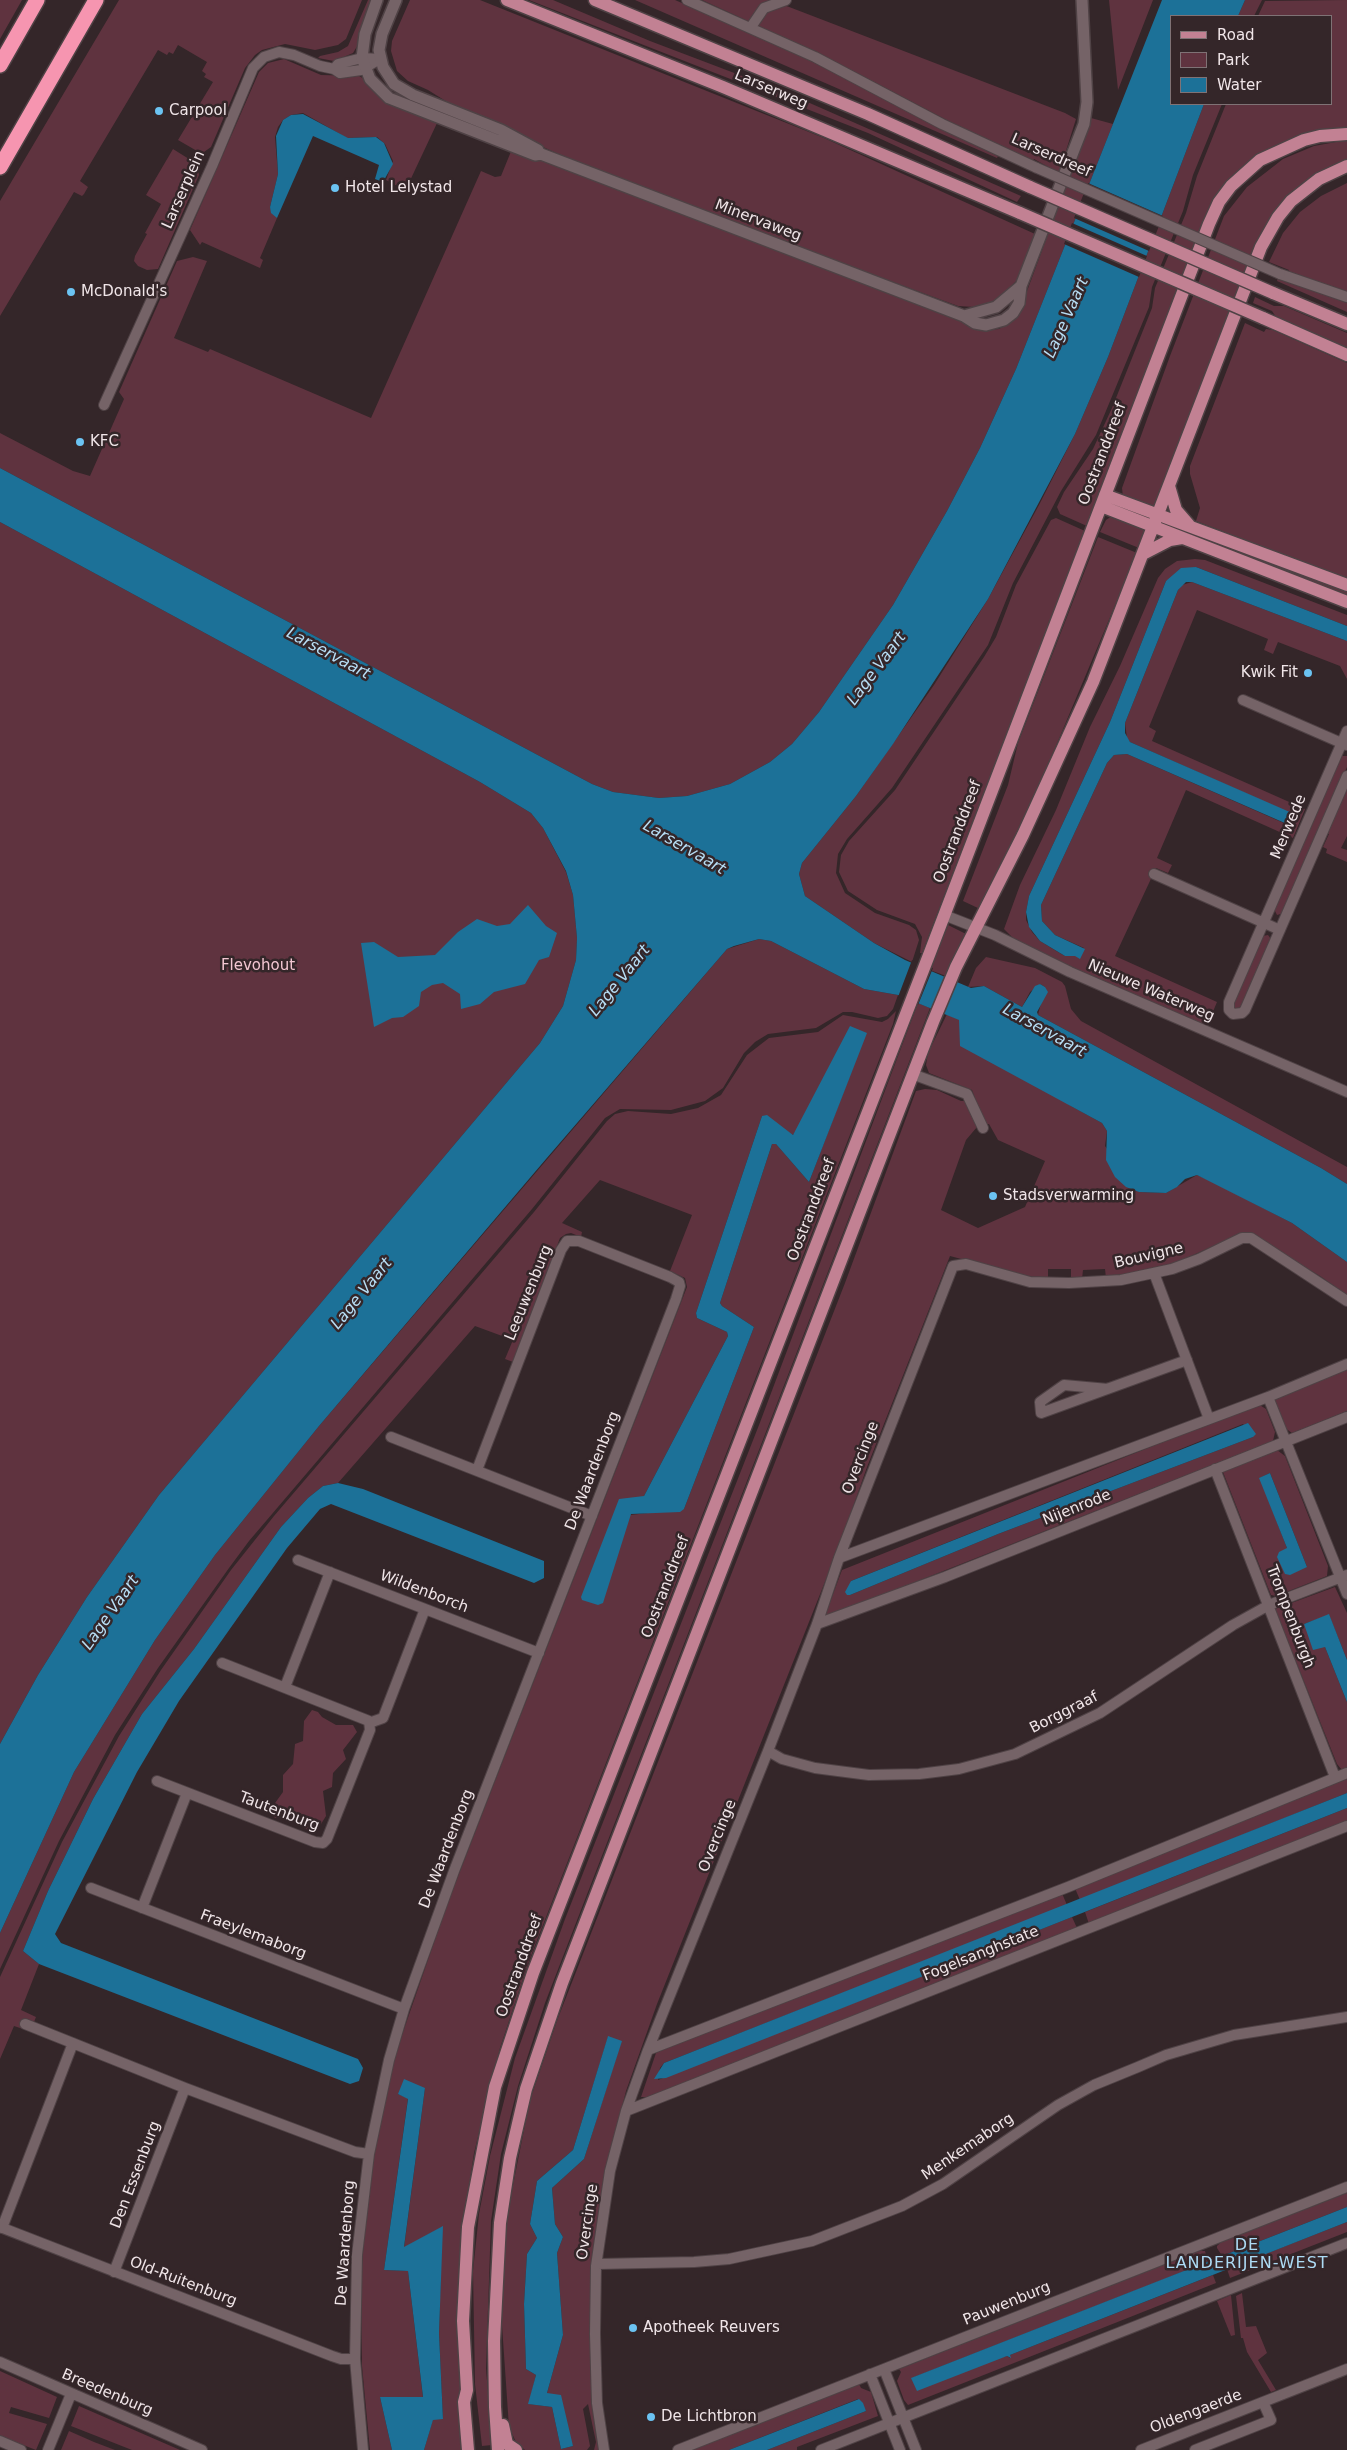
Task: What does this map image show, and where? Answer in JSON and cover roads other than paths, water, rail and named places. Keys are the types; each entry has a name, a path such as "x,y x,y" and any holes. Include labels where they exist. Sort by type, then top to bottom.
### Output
{"highway":[{"path":"0,65 37,0"},
{"path":"0,168 96,0"}],"main road":[{"name":"Larserweg","path":"508,0 723,87 1347,355"},
{"name":"Larserweg","path":"595,0 868,114 1030,187 1347,324"},
{"name":"Oostranddreef","path":"468,2450 464,2402 467,2390 464,2321 468,2226 495,2087 533,1973 907,1012 1209,224 1219,202 1241,175 1273,152 1320,136 1347,134"},
{"path":"507,2448 495,2407 494,2341 500,2222 510,2158 526,2089 565,1973 846,1251 912,1074 956,967 1024,835 1066,745 1143,554 1154,520 1169,486 1221,346 1268,232 1291,201 1306,188 1331,172 1347,166"},
{"path":"1169,486 1176,510 1191,527"},
{"path":"1103,500 1154,520 1191,527 1347,585"},
{"path":"1154,520 1182,538 1347,602"},
{"path":"1143,554 1170,540 1182,538"},
{"name":"Oostranddreef","path":"467,2390 472,2400 476,2450"}],"street":[{"path":"377,0 365,34 364,63 372,82 389,98 535,155 541,154 537,149 501,130 400,89 387,76 380,59 380,42 396,0"},
{"name":"Larserdreef","path":"687,0 815,57 975,140 1037,168 1280,274 1347,297"},
{"path":"751,27 764,8 786,0"},
{"name":"Minervaweg","path":"541,154 964,316 980,325 992,324 1004,320 1013,313 1019,303 1021,286 1084,124 1087,102 1082,0"},
{"name":"Larserplein","path":"104,405 212,166 253,68 264,57 279,52 294,55 320,66 334,69 338,64 364,63 380,59"},
{"name":"Minervaweg","path":"964,316 996,307 1021,286"},
{"path":"1243,700 1344,745"},
{"name":"Merwede","path":"1347,731 1344,745 1229,1002 1230,1010 1233,1014 1237,1015 1245,1010 1347,776"},
{"path":"1154,874 1280,930"},
{"name":"Nieuwe Waterweg","path":"944,915 995,936 1070,972 1347,1092"},
{"path":"912,1074 968,1094 983,1128"},
{"name":"Bouvigne","path":"966,1264 1030,1282 1069,1283 1121,1280 1154,1273 1199,1259 1242,1238 1251,1238 1347,1301"},
{"name":"Leeuwenburg","path":"477,1470 561,1250 567,1241 579,1241 670,1277 680,1284"},
{"name":"Overcinge","path":"604,2450 597,2403 595,2334 597,2264 610,2171 626,2111 648,2050 817,1624 839,1558 952,1266 966,1264"},
{"path":"1154,1273 1209,1419"},
{"name":"De Waardenborg","path":"363,2450 355,2359 357,2264 369,2154 383,2084 404,2009 454,1871 680,1284"},
{"path":"1108,1388 1064,1385 1040,1402 1041,1412 1187,1360"},
{"path":"839,1558 1268,1397 1347,1364"},
{"path":"1268,1397 1344,1576 1347,1594"},
{"name":"Nijenrode","path":"817,1624 945,1577 1347,1417"},
{"path":"391,1437 592,1516"},
{"name":"Trompenburgh","path":"1215,1469 1270,1605 1335,1777"},
{"name":"Wildenborch","path":"298,1560 539,1653"},
{"path":"285,1687 330,1572"},
{"name":"Borggraaf","path":"768,1751 782,1758 815,1768 869,1776 919,1774 982,1764 1015,1754 1100,1713 1233,1626 1270,1605 1344,1576"},
{"path":"222,1663 360,1716 369,1722 383,1718 425,1609"},
{"name":"Tautenburg","path":"157,1781 310,1840 323,1843 330,1833 370,1730 369,1722"},
{"name":"Fogelsanghstate","path":"648,2050 1068,1887 1347,1773"},
{"path":"142,1908 187,1793"},
{"name":"Fogelsanghstate","path":"626,2111 1347,1826"},
{"name":"Fraeylemaborg","path":"91,1888 404,2009"},
{"name":"Menkemaborg","path":"597,2264 694,2262 729,2259 812,2241 902,2206 943,2184 1058,2105 1094,2085 1120,2074 1166,2055 1234,2036 1347,2017"},
{"path":"25,2024 185,2088 355,2152 369,2154"},
{"path":"1,2228 73,2043"},
{"name":"Den Essenburg","path":"114,2272 185,2088"},
{"name":"Pauwenburg","path":"678,2450 1347,2186"},
{"name":"Old-Ruitenburg","path":"1,2228 341,2360 355,2359"},
{"path":"821,2450 1347,2243"},
{"name":"Breedenburg","path":"0,2362 202,2450"},
{"path":"884,2369 916,2450"},
{"name":"Oldengaerde","path":"1141,2450 1347,2369"},
{"path":"870,2374 900,2450"},
{"path":"48,2450 71,2394"},
{"name":"Oldengaerde","path":"1195,2450 1271,2420 1263,2402"},
{"path":"0,2441 21,2450"}],"water":[{"path":"1162,0 1245,0 1238,15 1170,15 1170,105 1204,105 1108,357 1075,434 988,599 893,744 856,796 802,863 799,874 805,896 874,943 905,960 971,988 984,986 1022,1007 1035,986 1040,984 1048,992 1037,1012 1038,1015 1321,1168 1347,1184 1347,1262 1292,1223 1197,1175 1185,1179 1177,1187 1166,1193 1139,1192 1126,1187 1115,1177 1106,1160 1107,1131 1102,1123 960,1046 959,1020 898,995 864,989 771,941 759,939 727,949 319,1426 215,1555 155,1640 74,1772 0,1933 0,1744 38,1675 87,1597 159,1495 540,1043 563,1006 576,960 577,938 573,895 566,871 543,828 531,813 480,782 0,522 0,468 592,784 613,792 659,798 687,796 730,784 770,762 792,744 819,712 893,605 947,511 980,448 1016,369"},
{"path":"303,114 348,138 376,137 384,143 393,164 383,182 375,179 379,165 313,136 277,218 271,213 270,207 278,174 276,136 283,120 291,115"},
{"path":"1196,567 1347,626 1347,641 1192,582 1186,582 1178,590 1125,723 1125,733 1130,742 1292,813 1287,824 1127,754 1114,755 1107,763 1041,905 1042,921 1055,935 1085,949 1080,959 1075,956 1065,956 1040,941 1029,927 1026,912 1029,896 1110,722 1166,581 1181,568"},
{"path":"528,905 546,926 557,933 549,957 539,960 525,984 494,992 480,1004 461,1009 460,994 443,983 432,985 421,992 419,1006 403,1017 392,1018 374,1027 361,943 374,942 398,957 435,955 458,932 477,919 497,926 510,924"},
{"path":"850,1026 867,1033 809,1182 776,1144 772,1144 720,1303 754,1327 684,1509 680,1512 631,1514 603,1603 598,1605 582,1600 581,1597 619,1499 644,1496 728,1336 727,1332 697,1318 696,1313 762,1116 767,1115 793,1135"},
{"path":"1248,1423 1256,1434 1253,1437 998,1534 850,1595 847,1595 845,1592 851,1581"},
{"path":"1270,1473 1307,1567 1290,1575 1285,1574 1277,1557 1279,1552 1287,1548 1259,1478"},
{"path":"338,1483 363,1489 544,1561 544,1578 534,1583 331,1504 320,1509 287,1548 179,1701 137,1772 55,1934 61,1943 358,2059 363,2068 359,2081 350,2084 39,1964 23,1951 48,1891 93,1799 142,1714 194,1649 281,1527 308,1498 323,1486"},
{"path":"1329,1614 1347,1660 1347,1702 1325,1647 1313,1650 1304,1624"},
{"path":"1347,1793 1347,1808 666,2078 654,2079 664,2063"},
{"path":"608,2036 622,2041 584,2159 552,2188 555,2224 563,2237 557,2253 563,2335 547,2393 561,2395 573,2446 561,2449 552,2407 528,2404 536,2375 526,2369 524,2304 527,2254 537,2238 530,2224 537,2181 573,2150"},
{"path":"404,2079 425,2088 404,2247 443,2226 439,2333 443,2419 433,2420 424,2450 392,2450 380,2397 423,2397 408,2271 384,2270 408,2099 398,2094"},
{"path":"1347,2207 1347,2222 1010,2355 1011,2358 1007,2356 917,2391 911,2378"},
{"path":"859,2399 866,2411 767,2450 729,2450"}],"place":[{"name":"Carpool","path":"159,111"},
{"name":"Hotel Lelystad","path":"335,188"},
{"name":"McDonald's","path":"71,292"},
{"name":"KFC","path":"80,442"},
{"name":"Kwik Fit","path":"1308,673"},
{"name":"Stadsverwarming","path":"993,1196"},
{"name":"Apotheek Reuvers","path":"633,2328"},
{"name":"De Lichtbron","path":"651,2417"}],"district":[{"name":"DE LANDERIJEN-WEST","path":"1247,2255"}],"water label":[{"name":"Lage Vaart","path":"1067,318"},
{"name":"Larservaart","path":"328,654"},
{"name":"Lage Vaart","path":"877,669"},
{"name":"Larservaart","path":"684,848"},
{"name":"Lage Vaart","path":"620,981"},
{"name":"Larservaart","path":"1044,1031"},
{"name":"Lage Vaart","path":"362,1294"},
{"name":"Lage Vaart","path":"111,1613"}],"park label":[{"name":"Flevohout","path":"258,966"}]}
